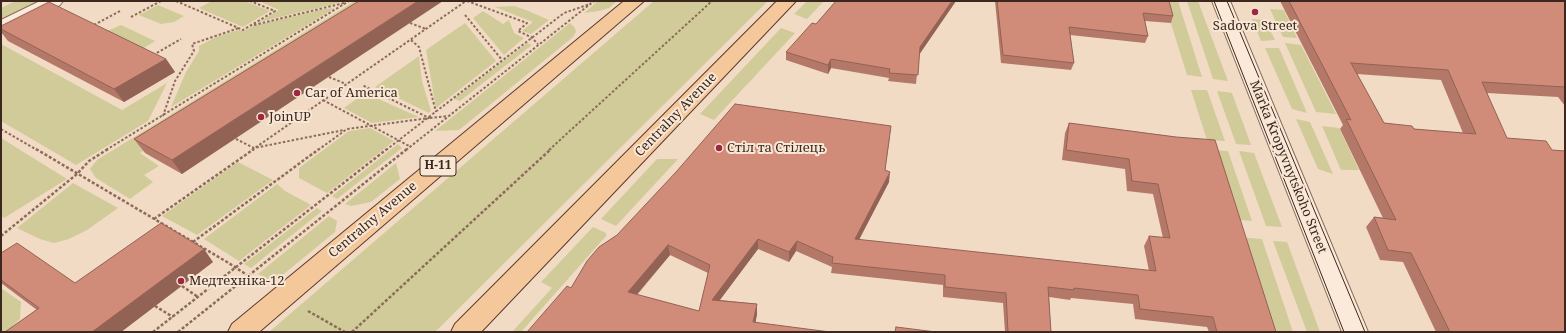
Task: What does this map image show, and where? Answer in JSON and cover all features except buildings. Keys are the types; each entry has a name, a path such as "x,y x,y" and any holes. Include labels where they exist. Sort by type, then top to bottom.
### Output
{"main road":[{"name":"Centralny Avenue","path":"241,332 635,1"},
{"name":"Centralny Avenue","path":"464,332 787,1"}],"street":[{"path":"1,27 54,1"},
{"name":"Marka Kropyvnytskoho Street","path":"1221,1 1355,332"}],"path":[{"path":"131,17 161,1"},
{"path":"176,1 243,30 275,11 250,1"},
{"path":"154,219 466,1 527,23 518,32 531,37 538,44"},
{"path":"178,332 450,116 538,44 594,1"},
{"path":"352,332 712,1"},
{"path":"251,25 348,2"},
{"path":"1,236 77,174 89,161 348,2"},
{"path":"153,332 531,37 564,13 590,4"},
{"path":"93,25 120,11"},
{"path":"465,15 502,60"},
{"path":"410,22 426,29"},
{"path":"163,116 175,82 194,51 192,44 239,28"},
{"path":"147,59 181,39"},
{"path":"411,40 419,46 436,112"},
{"path":"329,77 346,84"},
{"path":"362,85 429,118"},
{"path":"323,100 411,146"},
{"path":"236,139 254,148 347,129 450,116"},
{"path":"1,129 194,242 283,297 345,332"},
{"path":"194,242 347,129"},
{"path":"161,231 168,227"},
{"path":"182,286 198,297"},
{"path":"155,306 173,316"}],"shaded area":[{"path":"16,1 40,1 1,20 1,8"},
{"path":"212,1 244,1 270,11 243,27 199,8"},
{"path":"259,1 342,1 339,3 259,22 279,10"},
{"path":"355,1 382,1 140,153 159,166 144,175 153,182 130,199 96,178 90,169 97,160"},
{"path":"598,1 617,1 609,8 584,13"},
{"path":"654,1 768,1 435,332 269,332"},
{"path":"807,1 824,1 807,19 794,14"},
{"path":"1164,1 1178,1 1202,77 1187,75"},
{"path":"1187,1 1198,1 1228,81 1213,79"},
{"path":"158,5 184,16 174,22 161,24 139,15"},
{"path":"514,6 549,20 531,34 522,31 533,22 495,7"},
{"path":"335,8 171,107 186,72 199,51 199,46 216,37 238,30 244,31 253,26 324,9"},
{"path":"1270,9 1284,10 1297,38 1283,37"},
{"path":"483,11 503,24 509,20 514,33 524,38 504,55 473,18"},
{"path":"1252,19 1265,20 1275,40 1261,41"},
{"path":"465,23 496,61 436,108 426,50"},
{"path":"570,23 575,28 576,32 573,37 459,130 435,131"},
{"path":"121,25 155,41 141,50 103,33"},
{"path":"781,28 795,33 714,120 700,114"},
{"path":"527,43 532,45 460,101 454,99"},
{"path":"1285,43 1301,45 1336,114 1316,112"},
{"path":"1,44 122,110 167,83 148,121 76,165 1,121"},
{"path":"1265,48 1279,48 1307,113 1292,109"},
{"path":"419,56 422,81 431,111 429,113 375,87"},
{"path":"1191,90 1207,90 1225,141 1207,140"},
{"path":"1217,91 1232,93 1251,145 1236,144"},
{"path":"365,93 419,117 372,123 344,108"},
{"path":"1296,119 1310,122 1333,174 1318,169"},
{"path":"1322,126 1339,128 1359,170 1341,170"},
{"path":"370,128 394,141 327,193 299,178 299,168 349,131"},
{"path":"1,138 67,179 4,218 1,215"},
{"path":"398,144 402,148 337,199 332,196"},
{"path":"1210,150 1228,151 1252,221 1231,219"},
{"path":"1239,151 1254,153 1282,227 1266,226"},
{"path":"657,159 678,159 616,226 601,219"},
{"path":"238,162 273,180 197,235 162,216"},
{"path":"396,163 400,179 371,202 351,206 345,204"},
{"path":"73,183 118,208 87,230 69,239 54,243 40,239 17,228"},
{"path":"277,184 285,191 311,205 239,261 204,239"},
{"path":"317,208 322,211 251,268 244,264"},
{"path":"329,216 337,221 335,232 274,282 258,274"},
{"path":"593,227 606,233 606,236 521,332 512,332 552,288 541,282"},
{"path":"1237,237 1262,239 1293,332 1266,332"},
{"path":"1273,241 1287,242 1320,332 1307,332"},
{"path":"1,288 21,302 20,319 7,332 1,332"}],"tram line":[{"path":"1214,1 1344,332"},
{"path":"1227,1 1365,332"}],"place":[{"name":"Sadova Street","path":"1255,12"},
{"name":"Car of America","path":"297,93"},
{"name":"JoinUP","path":"261,117"},
{"name":"Стіл та Стілець","path":"719,148"},
{"name":"Медтехніка-12","path":"181,281"}]}
